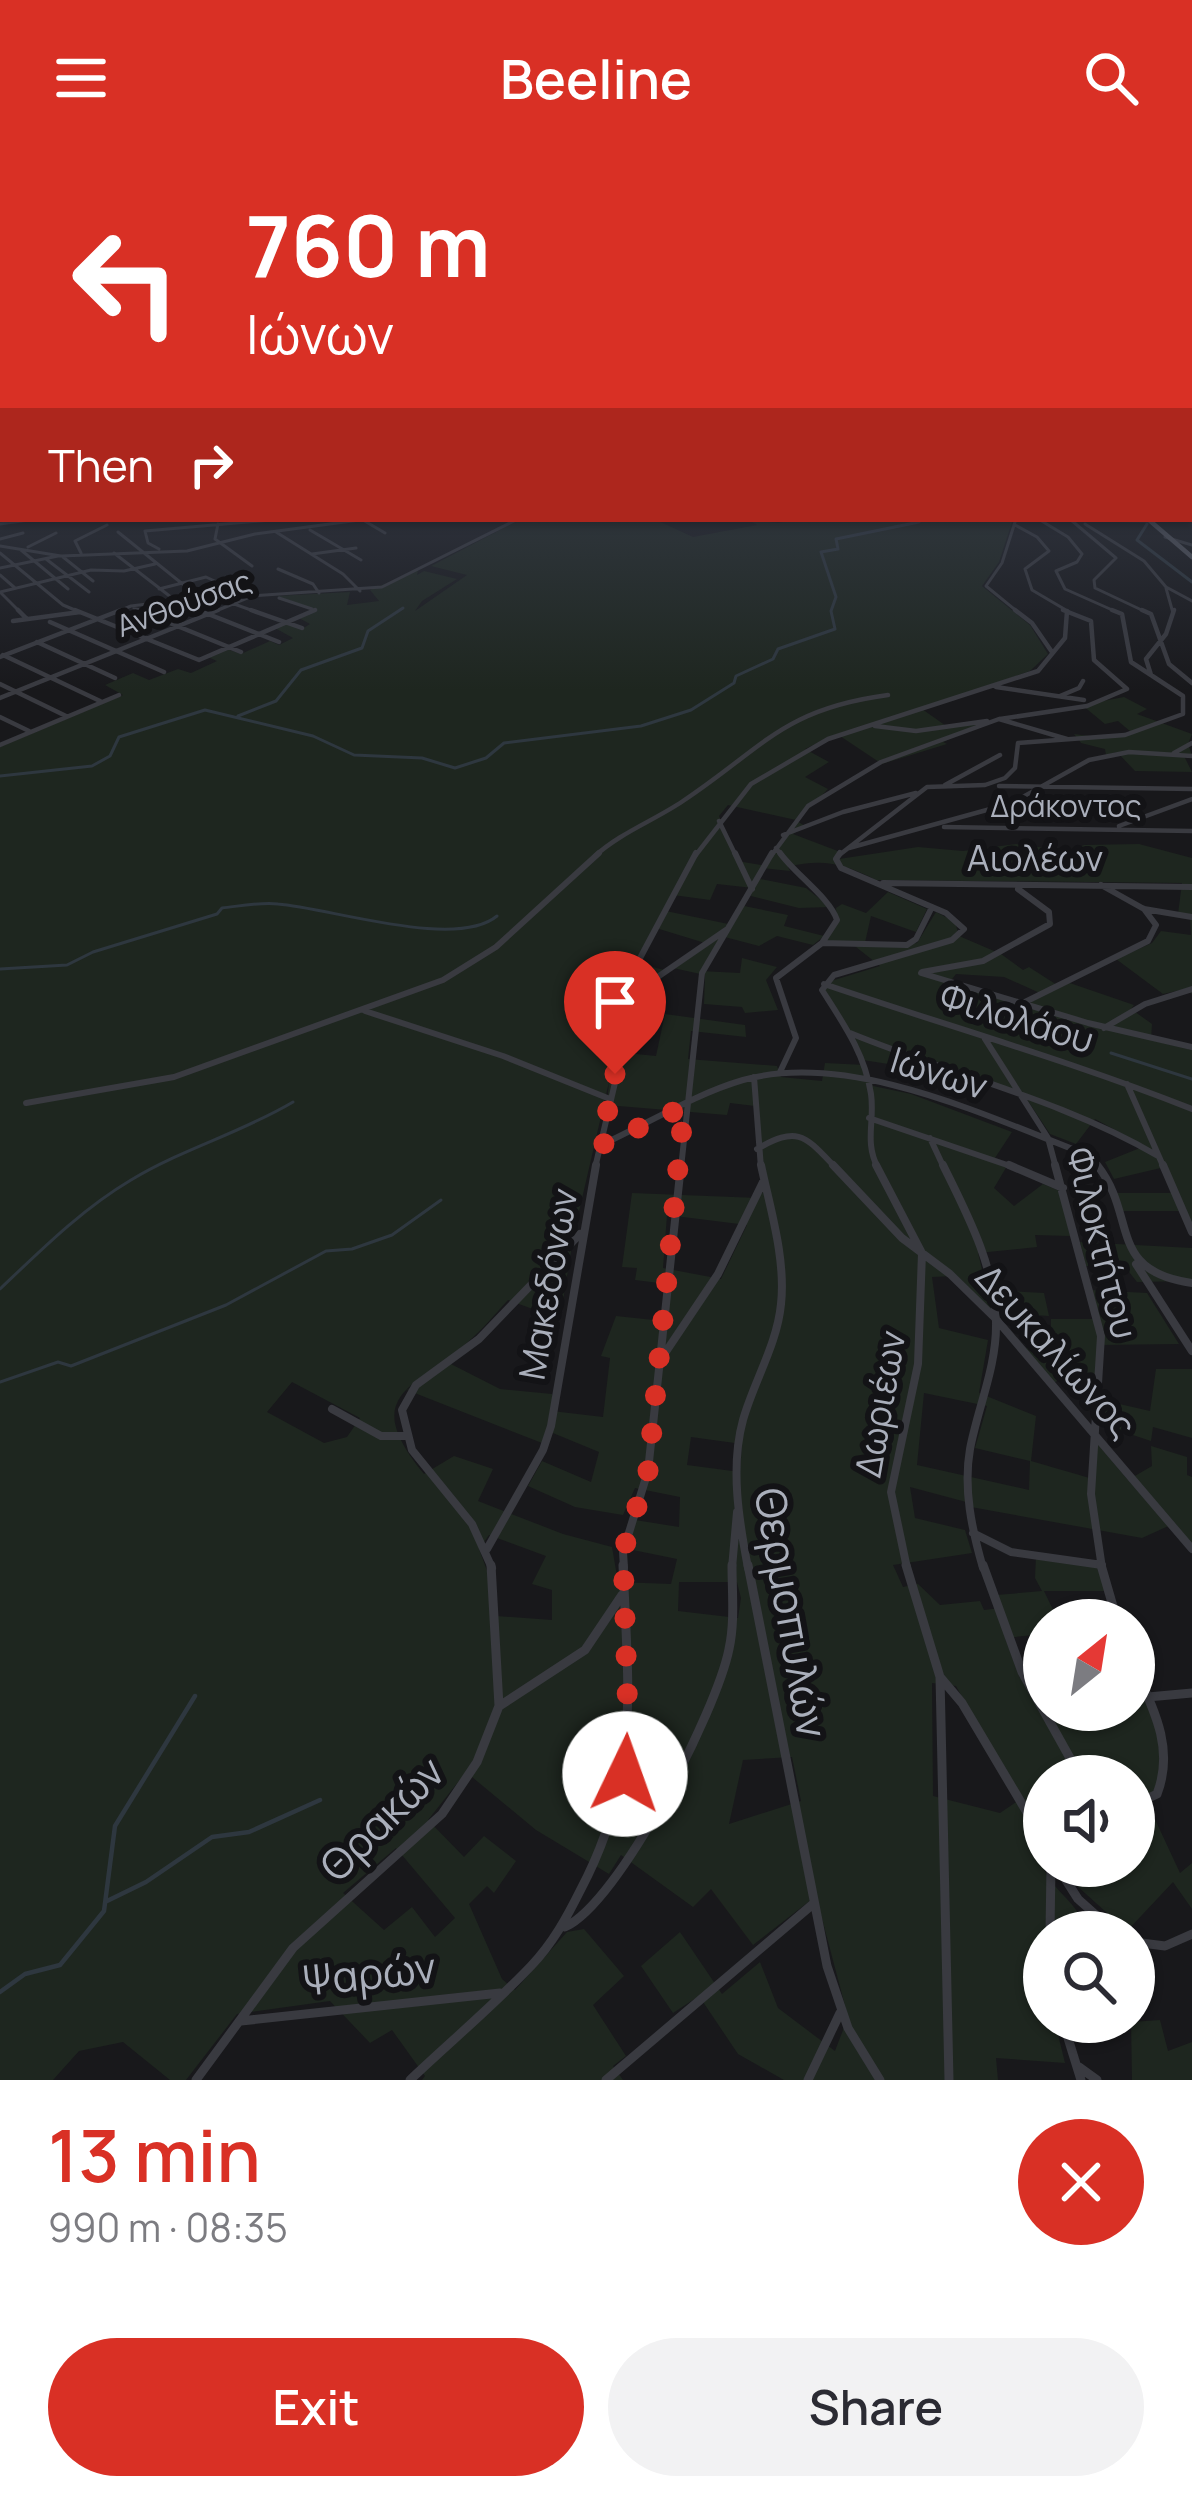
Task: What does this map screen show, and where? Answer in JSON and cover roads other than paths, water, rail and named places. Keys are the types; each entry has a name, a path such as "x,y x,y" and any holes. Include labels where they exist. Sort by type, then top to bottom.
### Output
{"main road":[{"path":"1150,522 1192,557"}],"street":[{"path":"160,552 145,538 145,531 244,522"},
{"path":"294,522 298,529"},
{"path":"15,588 0,572 33,561 81,553 160,552 345,522"},
{"path":"370,522 386,533"},
{"name":"Ανθούσας","path":"0,698 236,603 390,584 512,522"},
{"path":"872,725 916,731 1123,695 1126,685 1094,660 1092,622 1066,611 1050,605 1028,585 1025,569 1049,551 1016,522 1002,563 986,586 1033,623 1054,653 1066,636 1066,611"},
{"path":"995,785 1014,771 1016,744 1125,735 1180,718 1185,698 1131,662 1122,614 1065,589 1056,571 1077,562 1082,553 1066,535 1043,522"},
{"path":"1076,522 1115,556 1114,565 1094,580 1094,586 1148,611 1169,664 1192,682"},
{"path":"1077,522 1150,565 1177,606 1145,662 1153,678"},
{"path":"218,524 214,535 221,544 252,566"},
{"path":"81,553 75,541 107,525"},
{"path":"306,528 361,560"},
{"path":"118,532 200,598"},
{"path":"276,532 360,591"},
{"path":"0,546 23,533"},
{"path":"21,548 56,533"},
{"path":"1165,537 1192,545"},
{"path":"0,546 62,556 93,581"},
{"path":"0,546 14,565 63,605 199,660 315,610 274,595"},
{"path":"21,548 68,589"},
{"path":"312,554 356,548"},
{"path":"114,553 176,601 280,642"},
{"path":"46,559 89,592"},
{"path":"100,567 122,561"},
{"path":"0,592 81,572 155,564"},
{"path":"278,569 313,584 319,592"},
{"path":"159,589 209,577 221,584"},
{"path":"1166,587 1192,601"},
{"path":"0,592 28,619"},
{"path":"1,655 131,606 219,596 302,628"},
{"path":"131,606 242,652"},
{"path":"13,621 84,612"},
{"path":"50,622 164,672"},
{"path":"37,642 115,678"},
{"name":"Μακεδόνων","path":"487,1549 543,1450 551,1426 582,1232 629,1023 635,968 702,842 757,778 828,739 1038,671 1054,653"},
{"path":"1,655 102,702"},
{"path":"1056,697 1077,689 1083,681"},
{"path":"0,684 66,716"},
{"path":"993,686 1098,701"},
{"path":"0,745 119,695"},
{"path":"26,1103 173,1078 417,992 475,962 593,857 685,800 775,730 837,702 889,695"},
{"path":"0,717 30,732"},
{"path":"410,2080 504,1993 561,1928 597,1858 625,1774 625,1541 648,1471 702,973 783,835 808,806 881,762 999,719 1068,741"},
{"path":"1172,754 1192,743"},
{"path":"845,849 1012,803 1089,760 1123,752 1192,756"},
{"path":"783,835 945,785 1000,755"},
{"path":"945,785 1192,789"},
{"path":"824,984 839,973 961,936 961,922 839,866 838,855 920,792"},
{"path":"1116,828 1192,799"},
{"path":"889,800 905,805"},
{"path":"719,821 752,889"},
{"name":"Δράκοντος","path":"940,826 1192,831"},
{"path":"776,848 798,878 833,908 837,920 822,944 776,978 796,1038 780,1073"},
{"name":"Αιολέων","path":"879,885 1192,887"},
{"path":"1101,885 1144,909 1192,917"},
{"path":"1015,887 1051,914 1050,924 983,961 921,974 1103,1028 1192,1047"},
{"path":"822,944 907,945 917,937 932,907"},
{"path":"1023,1004 1073,974 1148,941 1156,927 1144,909"},
{"path":"630,996 728,929"},
{"name":"Δωριέων","path":"824,984 824,998 850,1033 870,1079 868,1149 922,1253 918,1364 896,1451 891,1501 898,1543 940,1677 949,2080"},
{"name":"Φιλολάου","path":"824,984 1126,1081 1192,1109"},
{"path":"1103,1028 1139,1007 1192,989"},
{"path":"363,1010 503,1056 610,1099"},
{"path":"850,1033 933,1067 1108,1125 1158,1156"},
{"name":"Φιλοκτήτου","path":"985,1039 1048,1138 1102,1342 1093,1432 1093,1522 1111,1599"},
{"name":"Ιώνων","path":"601,1145 754,1077 780,1073 870,1079 915,1089 1048,1138 1097,1162 1136,1261"},
{"name":"Θερμοπυλών","path":"754,1077 757,1149 779,1252 782,1301 742,1423 737,1510 813,1904 841,2011 880,2080"},
{"path":"1126,1081 1192,1232"},
{"path":"869,1118 988,1156 1063,1188"},
{"name":"Δευκαλίωνος","path":"757,1149 783,1134 806,1137 834,1172 997,1318 1192,1550"},
{"path":"930,1138 979,1245 997,1318 968,1464 974,1534 1038,1706 1067,1755"},
{"path":"656,1364 718,1274 763,1182"},
{"path":"332,1409 381,1436 407,1436 402,1410 410,1391 479,1339 582,1232"},
{"path":"1136,1261 1159,1277 1192,1283"},
{"name":"Φιλοκτήτου","path":"1136,1261 1136,1269 1192,1351"},
{"name":"Θρακών","path":"196,2080 306,1934 455,1798 477,1762 499,1706 499,1608 487,1549 472,1523 412,1450 407,1436"},
{"path":"561,1928 584,1918 608,1889 714,1699 728,1656 736,1599 733,1534 737,1510"},
{"path":"974,1534 1011,1552 1102,1565"},
{"path":"499,1706 585,1650 623,1592"},
{"path":"940,1677 962,1703 1023,1806"},
{"path":"1155,1696 1192,1693"},
{"path":"1155,1716 1164,1740 1166,1768 1155,1795"},
{"path":"1071,1887 1091,1911"},
{"path":"606,2080 813,1904"},
{"path":"1155,1945 1165,1946 1192,1934"},
{"name":"Ψαρών","path":"241,2021 504,1993"},
{"path":"808,2080 841,2011"},
{"path":"1069,2043 1081,2080"},
{"path":"1076,2066 1097,2080"}],"waterway":[{"path":"0,524 14,522"},
{"path":"0,776 92,766 110,756 119,737 205,710 313,736 354,755 422,758 455,768 486,758 504,743 641,726 691,710 734,683 736,676 773,659 778,649 835,629 831,611 836,597 821,552 838,549 836,539 919,522"},
{"path":"1147,524 1137,540 1192,582"},
{"path":"238,716 276,701 301,670 362,648 368,631 403,608"},
{"path":"0,969 67,965 93,952 217,914 222,908 250,904 301,907 423,928 478,925 497,916"},
{"path":"1111,1053 1192,1079"},
{"path":"0,1289 113,1191 293,1102"},
{"path":"0,1382 58,1362 71,1366 226,1305 326,1251 352,1249 392,1235 441,1200"},
{"path":"0,1992 25,1974 60,1965 104,1911 115,1826 195,1696"},
{"path":"107,1901 146,1882 212,1837 249,1832 320,1800"}]}
